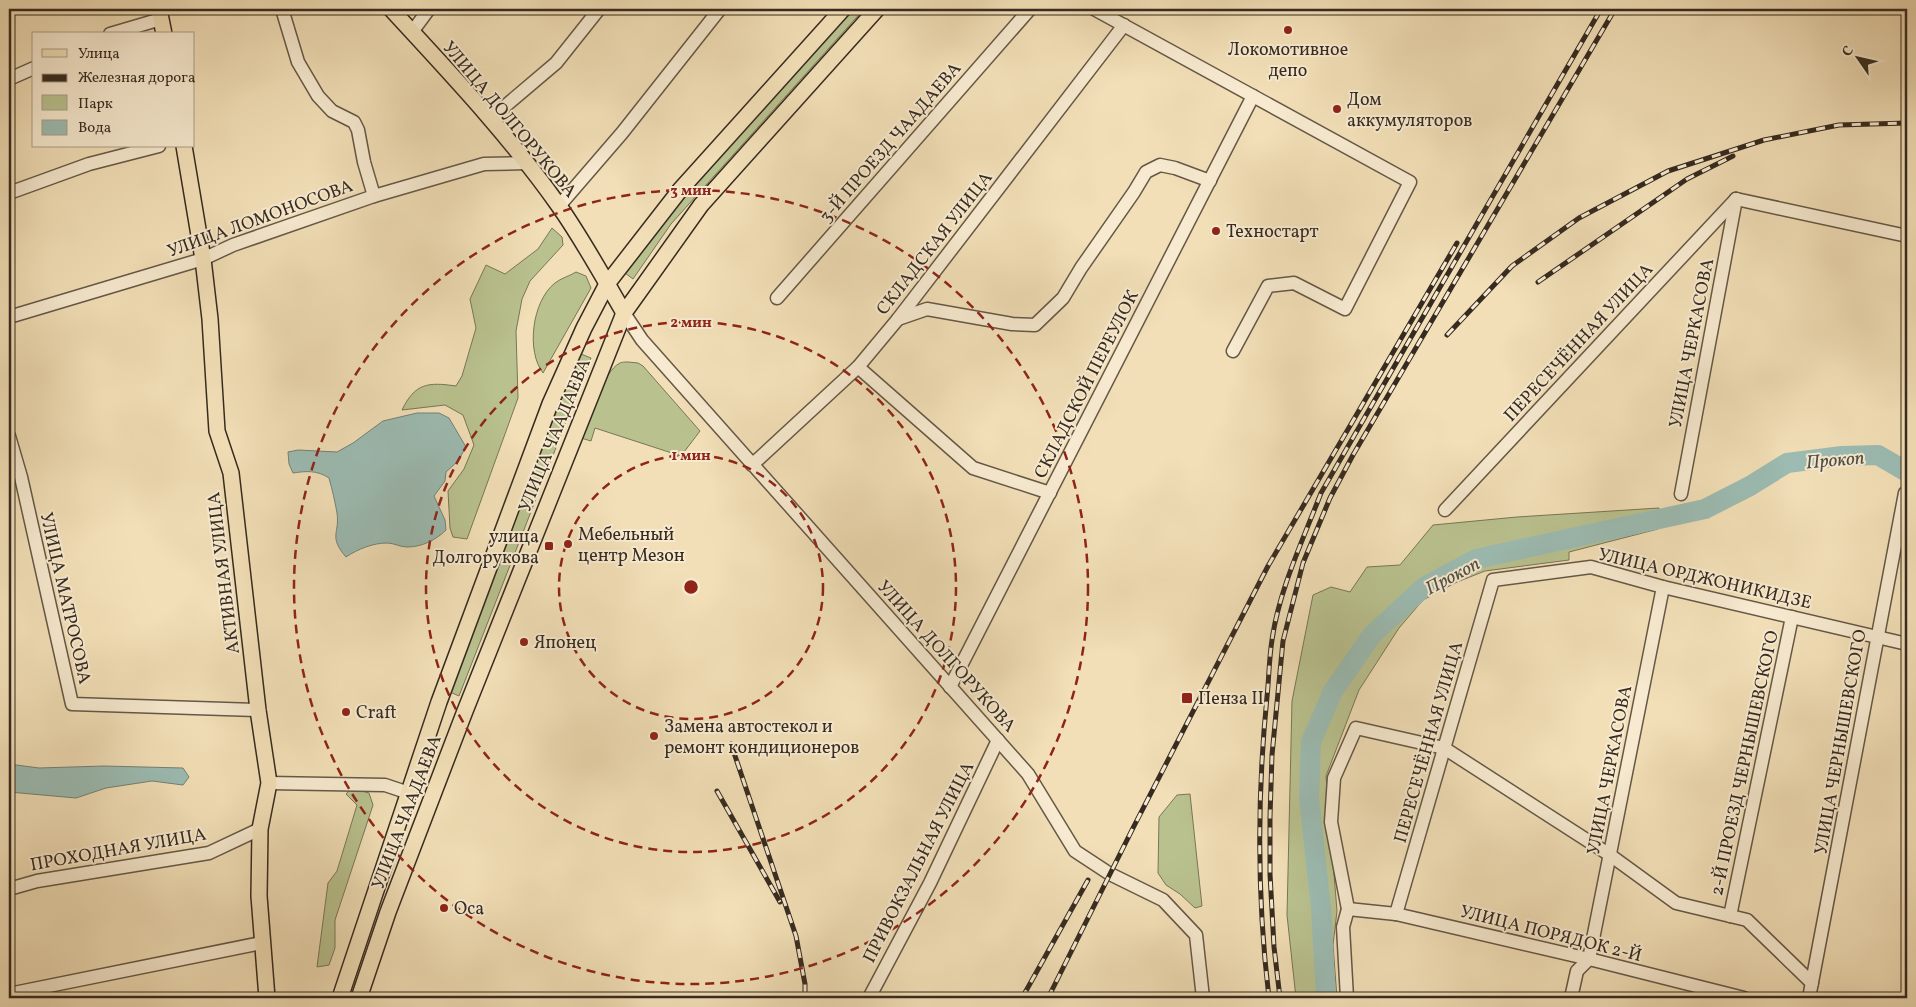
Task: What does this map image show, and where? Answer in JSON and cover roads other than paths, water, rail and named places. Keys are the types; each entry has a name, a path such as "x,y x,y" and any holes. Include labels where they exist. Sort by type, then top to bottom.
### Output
{"main road":[{"name":"УЛИЦА ДОЛГОРУКОВА","path":"391,9 490,119 559,206 624,314"},
{"name":"УЛИЦА ЧААДАЕВА","path":"340,998 439,702 550,404 584,328 607,284 680,190 843,9"},
{"name":"УЛИЦА ЧААДАЕВА","path":"359,998 388,912 624,314 701,205 877,9"},
{"name":"АКТИВНАЯ УЛИЦА","path":"184,148 204,259 217,431 231,473 258,710 269,783 260,829 259,896 261,943 267,998"},
{"path":"439,702 466,711"}],"street":[{"path":"282,9 298,62 318,96 332,111 354,122 358,130 364,162 374,196"},
{"path":"412,32 429,9"},
{"path":"490,119 556,63 599,9"},
{"path":"559,206 622,133 720,9"},
{"name":"3-Й ПРОЕЗД ЧААДАЕВА","path":"777,298 1030,9"},
{"path":"1094,9 1410,182 1345,309 1294,283 1268,286 1233,351"},
{"path":"118,32 161,21"},
{"name":"СКЛАДСКАЯ УЛИЦА","path":"752,465 858,367 898,319 1124,26"},
{"path":"9,79 32,69"},
{"name":"СКЛАДСКОЙ ПЕРЕУЛОК","path":"950,687 1253,96"},
{"path":"9,193 89,164 152,148"},
{"name":"УЛИЦА ЛОМОНОСОВА","path":"9,317 204,259 233,245 374,196 484,164 526,163"},
{"path":"898,319 928,309 1012,324 1035,325 1063,298 1080,268 1146,172 1160,165 1175,168 1210,181"},
{"path":"1736,199 1907,236"},
{"name":"УЛИЦА ЧЕРКАСОВА","path":"1681,494 1736,199"},
{"name":"ПЕРЕСЕЧЁННАЯ УЛИЦА","path":"1445,510 1736,199"},
{"name":"УЛИЦА ДОЛГОРУКОВА","path":"624,314 642,340 1028,774 1075,851 1110,874 1163,900 1196,935 1203,998"},
{"path":"858,367 973,468 1050,493"},
{"name":"УЛИЦА МАТРОСОВА","path":"9,436 15,478 72,704 258,710"},
{"name":"УЛИЦА ЧЕРНЫШЕВСКОГО","path":"1809,998 1905,493"},
{"name":"УЛИЦА ОРДЖОНИКИДЗЕ","path":"1493,580 1591,567 1663,587 1907,644"},
{"name":"ПЕРЕСЕЧЁННАЯ УЛИЦА","path":"1396,914 1493,580"},
{"name":"УЛИЦА ЧЕРКАСОВА","path":"1589,959 1663,587"},
{"name":"2-Й ПРОЕЗД ЧЕРНЫШЕВСКОГО","path":"1730,916 1792,617"},
{"path":"1347,998 1343,927 1348,909 1331,822 1334,778 1356,728 1444,748 1610,854 1676,904 1747,920 1812,983"},
{"name":"ПРИВОКЗАЛЬНАЯ УЛИЦА","path":"869,998 930,883 998,740"},
{"path":"269,783 385,785 409,793"},
{"name":"ПРОХОДНАЯ УЛИЦА","path":"9,890 37,881 209,853 260,829"},
{"name":"УЛИЦА ПОРЯДОК 2-Й","path":"1348,909 1396,914 1589,959 1744,998"},
{"path":"9,994 261,943"},
{"path":"1571,998 1577,971 1589,959"}],"water":[{"path":"417,413 439,413 449,418 466,447 458,461 446,472 445,481 434,496 445,520 446,530 433,540 418,546 407,547 382,543 371,545 346,557 337,544 338,520 329,478 311,472 293,473 289,464 288,452 298,450 337,452 383,421"},
{"path":"9,764 39,768 104,766 183,768 189,777 183,785 152,781 106,788 76,798 9,792"}],"waterway":[{"name":"Прокоп","path":"1326,998 1321,908 1309,798 1311,742 1333,691 1372,635 1424,587 1476,559 1705,509 1750,486 1787,463 1842,456 1878,455 1907,472"}],"railway":[{"path":"1269,998 1260,885 1261,772 1271,647 1275,621 1286,584 1321,493 1601,9"},
{"path":"1280,998 1274,947 1270,874 1272,755 1283,641 1303,563 1330,498 1353,455 1615,9"},
{"path":"1447,335 1512,266 1579,218 1668,171 1764,140 1839,125 1907,123"},
{"path":"1538,282 1687,179 1733,156"},
{"path":"1048,998 1268,566 1457,243"},
{"path":"731,744 796,936 805,984 805,998"},
{"path":"717,791 780,902"},
{"path":"1022,998 1088,880"}],"place":[{"name":"Локомотивное депо","path":"1288,30"},
{"name":"Дом аккумуляторов","path":"1337,109"},
{"name":"Техностарт","path":"1216,231"},
{"name":"Мебельный центр Мезон","path":"568,544"},
{"name":"улица Долгорукова","path":"549,546"},
{"name":"Японец","path":"524,642"},
{"name":"Пенза II","path":"1187,698"},
{"name":"Craft","path":"346,712"},
{"name":"Замена автостекол и ремонт кондиционеров","path":"654,736"},
{"name":"Оса","path":"444,908"}]}
